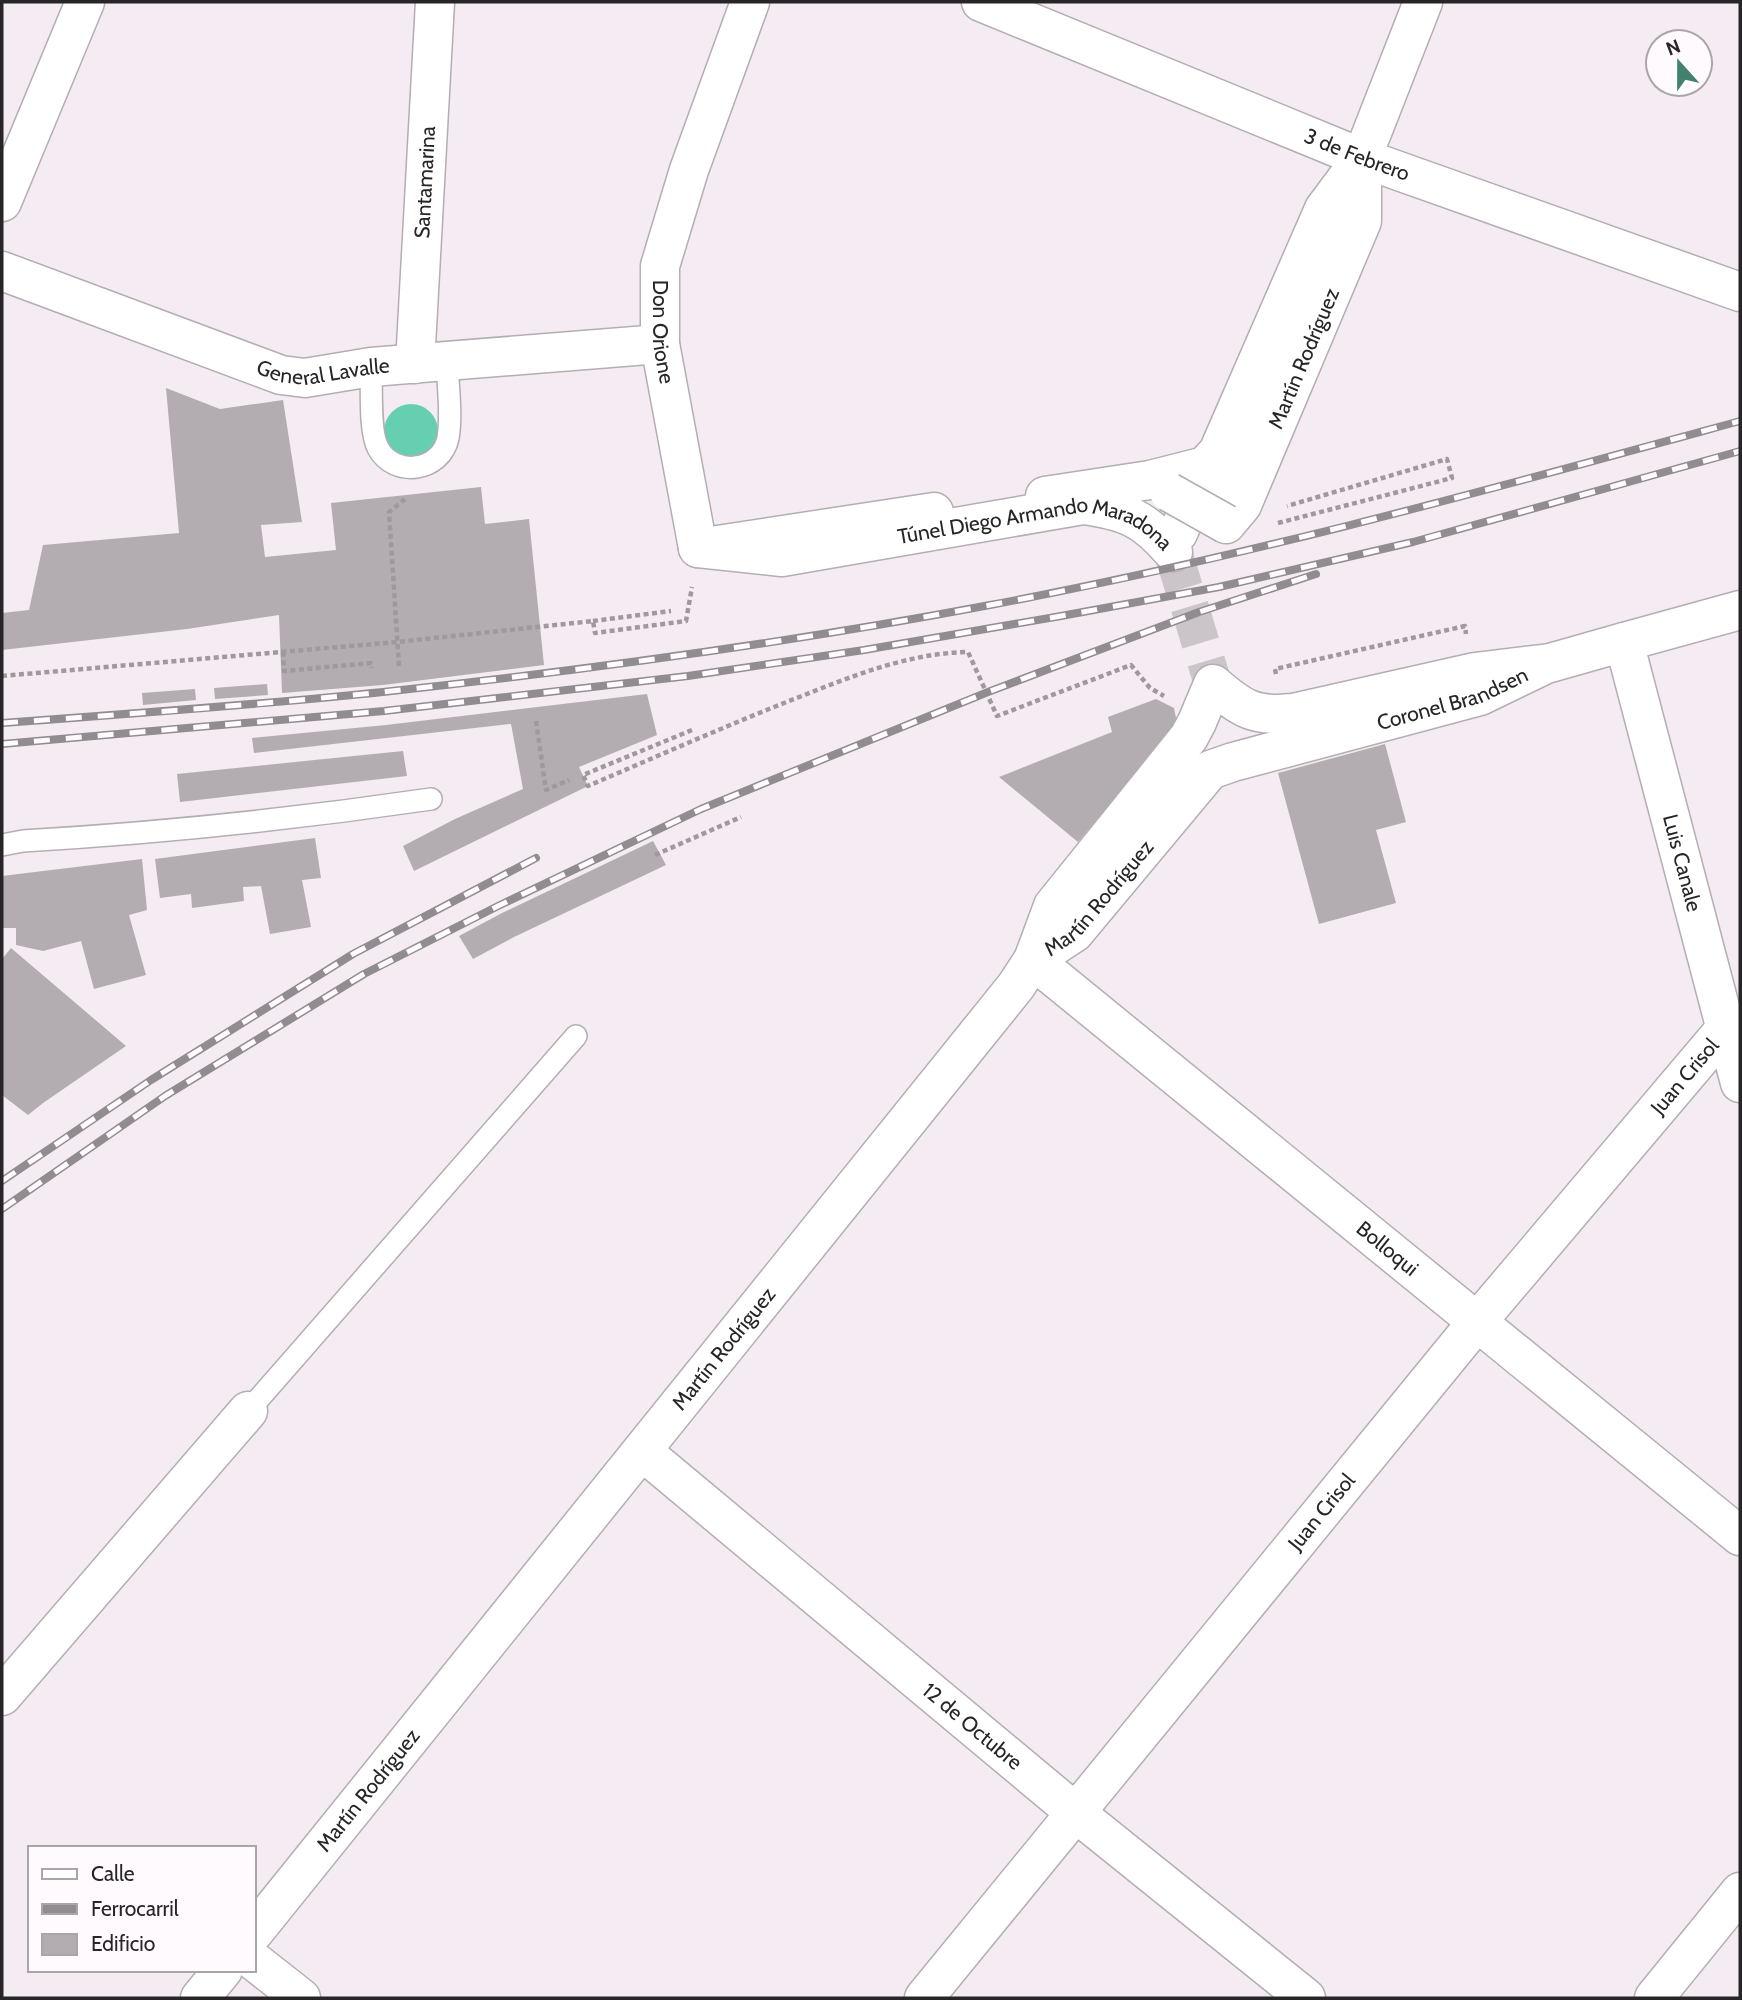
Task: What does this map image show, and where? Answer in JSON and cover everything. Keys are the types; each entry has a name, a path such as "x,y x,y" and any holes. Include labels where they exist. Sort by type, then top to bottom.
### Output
{"street":[{"path":"2,202 85,2"},
{"name":"Santamarina","path":"431,363 435,2"},
{"name":"Don Orione","path":"698,548 660,344 660,266 689,170 750,2"},
{"name":"3 de Febrero","path":"981,2 1363,158 1740,292"},
{"name":"Martín Rodríguez","path":"698,548 1160,486 1205,466 1218,452 1324,209 1363,158 1423,2"},
{"name":"Martín Rodríguez","path":"1226,524 1242,505 1362,221 1363,158"},
{"name":"Túnel Diego Armando Maradona","path":"698,548 782,557 1083,505 1115,510 1140,521 1159,536 1172,552 1189,508 1200,496 1223,482 1238,468 1247,451 1363,158"},
{"name":"General Lavalle","path":"2,271 281,375 305,378 371,368 660,344"},
{"path":"1160,486 1226,524"},
{"name":"Coronel Brandsen","path":"1205,775 1216,767 1233,762 1480,695 1550,663 1740,610"},
{"name":"Luis Canale","path":"1624,642 1740,1083"},
{"path":"1033,960 1053,906 1189,737 1213,684 1233,702 1253,712 1272,715 1293,713 1475,672 1550,663"},
{"name":"Martín Rodríguez","path":"256,1930 1016,986 1033,960 1074,933 1205,775"},
{"name":"Bolloqui","path":"1033,960 1740,1536"},
{"name":"Juan Crisol","path":"924,1998 1477,1322 1726,1028"},
{"path":"2,1696 248,1411"},
{"name":"12 de Octubre","path":"642,1451 1076,1813 1306,1998"},
{"path":"1654,1998 1740,1892"},
{"path":"256,1963 301,1998"},
{"path":"200,1998 221,1972"}],"lane":[{"path":"371,368 374,437 378,448 396,465 421,467 442,452 448,440 449,428 431,363"},
{"path":"2,845 23,841 202,828 431,799"},
{"path":"248,1411 576,1036"}],"path":[{"path":"1226,524 1447,459 1452,478 1270,526"},
{"path":"399,666 389,512 411,494 409,468"},
{"path":"593,621 595,634 686,621 698,548"},
{"path":"2,676 397,642 671,611"},
{"path":"283,652 284,670 371,663 372,668"},
{"path":"692,730 583,775 588,786 812,692 899,662 942,652 968,652 997,716 1130,666 1150,688 1169,699"},
{"path":"536,721 546,790 569,780"},
{"path":"655,855 741,817"}],"shaded area":[{"path":"411,404 430,412 438,431 430,450 411,458 392,450 384,431 392,412"}],"building":[{"path":"166,388 220,409 283,400 302,522 261,525 265,557 336,550 331,503 481,487 485,524 529,519 544,665 383,685 282,693 279,615 187,629 2,650 2,613 29,610 43,545 179,533"},
{"path":"267,684 268,695 215,699 214,688"},
{"path":"195,689 196,700 143,705 142,693"},
{"path":"647,694 657,735 579,767 588,786 414,871 403,846 523,789 511,724 254,753 252,738 386,725"},
{"path":"1156,699 1174,708 1177,723 1078,842 999,777 1112,732 1108,717"},
{"path":"1385,744 1406,822 1376,830 1396,903 1319,924 1278,773"},
{"path":"403,751 407,776 180,802 177,774"},
{"path":"315,838 321,878 302,880 311,927 270,934 261,886 243,887 244,901 192,908 191,894 160,898 155,859"},
{"path":"653,841 666,865 473,959 459,936 502,913"},
{"path":"142,859 147,910 129,915 146,975 94,989 81,941 43,951 16,945 16,928 2,928 2,876"},
{"path":"11,948 126,1046 28,1115 2,1095 2,959"}],"tunnel":[{"path":"1173,552 1213,684"}],"railway":[{"path":"2,723 288,701 459,684 611,665 914,619 1085,586 1273,544 1460,497 1740,421"},
{"path":"2,744 384,711 688,676 864,650 1219,587 1413,542 1740,451"},
{"path":"2,1209 165,1096 364,974 498,906 701,809 988,692 1199,612 1316,574"},
{"path":"2,1181 151,1080 353,954 536,858"}]}
